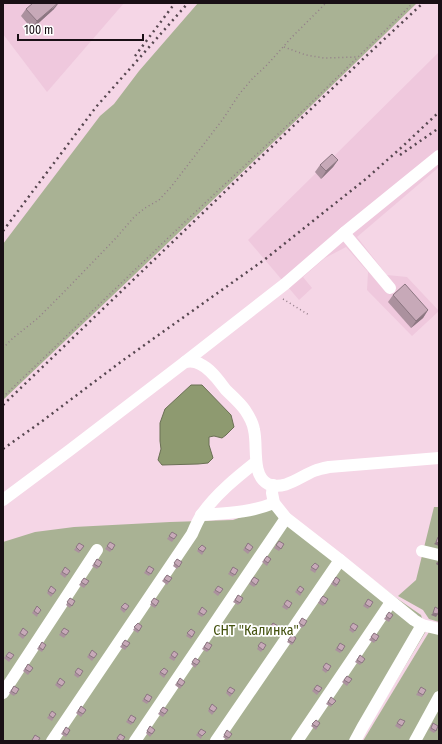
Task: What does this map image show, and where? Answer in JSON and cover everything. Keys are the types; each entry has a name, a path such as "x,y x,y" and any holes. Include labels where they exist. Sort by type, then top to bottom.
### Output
{"street":[{"path":"3,500 185,362 273,293 439,156"},
{"path":"344,233 390,288"},
{"path":"185,362 194,361 201,364 245,410 254,429 258,473 268,484 279,486 314,471 329,467 439,458"},
{"path":"52,741 192,534 201,515 237,477 256,462"},
{"path":"273,485 272,493 274,503 286,518 422,626 439,629"},
{"path":"201,515 235,513 260,508 274,503"},
{"path":"134,741 286,518"},
{"path":"3,693 97,550"},
{"path":"422,551 439,556"},
{"path":"216,741 340,560"},
{"path":"298,741 391,602"},
{"path":"355,741 422,626"},
{"path":"415,741 439,698"}],"path":[{"path":"3,348 38,318 63,293 135,216 159,200 171,187 223,119 240,93 326,3"},
{"path":"3,397 312,102 413,3"},
{"path":"284,47 306,55 324,58 358,57"},
{"path":"273,293 309,315"}],"shaded area":[{"path":"3,3 124,3 47,92 3,34"},
{"path":"439,52 439,167 357,237 387,275 407,277 439,311 412,336 367,290 368,272 346,247 325,258 303,277 312,288 299,300 248,240 316,173 315,172 328,162"},
{"path":"191,385 202,385 231,415 234,427 222,438 214,436 209,437 209,445 213,458 208,463 162,465 158,460 161,449 160,423 165,409"}],"green space":[{"path":"198,3 417,3 279,137 3,400 3,244 100,116 114,104 139,71"},
{"path":"434,507 439,507 439,622 429,619 423,610 398,596 416,580"},
{"name":"СНТ \"Калинка\"","path":"267,508 285,511 395,597 421,615 426,631 360,741 3,741 3,542 35,532 74,527 233,520"},
{"path":"429,632 439,634 439,741 363,741"}],"building":[{"path":"33,3 58,3 37,21 26,9"},
{"path":"332,154 338,160 326,171 320,165"},
{"path":"405,284 428,310 416,321 393,295"},
{"path":"172,532 177,535 174,539 169,536"},
{"path":"439,537 439,543 436,542"},
{"path":"279,541 284,544 281,549 276,545"},
{"path":"110,542 115,545 112,550 107,546"},
{"path":"79,543 84,546 80,551 76,547"},
{"path":"248,543 253,547 250,551 245,548"},
{"path":"202,545 206,548 203,552 198,549"},
{"path":"267,556 271,559 268,563 264,560"},
{"path":"97,559 102,562 99,567 94,564"},
{"path":"177,559 182,562 179,567 174,563"},
{"path":"315,563 319,566 316,570 311,567"},
{"path":"149,566 154,569 151,574 146,571"},
{"path":"65,567 70,571 67,575 62,572"},
{"path":"233,567 238,570 235,575 230,572"},
{"path":"167,575 172,578 169,582 164,579"},
{"path":"254,577 259,580 256,585 251,581"},
{"path":"336,577 340,580 337,585 333,582"},
{"path":"84,578 89,581 86,585 81,582"},
{"path":"51,586 56,590 53,594 48,591"},
{"path":"218,586 223,589 220,593 215,590"},
{"path":"300,586 304,589 301,593 297,590"},
{"path":"238,595 243,598 240,603 235,600"},
{"path":"323,596 328,599 325,604 320,600"},
{"path":"70,598 75,601 72,606 67,602"},
{"path":"154,598 159,601 156,606 151,602"},
{"path":"368,599 373,602 370,607 365,604"},
{"path":"287,600 292,603 289,608 284,604"},
{"path":"125,603 129,606 126,610 121,607"},
{"path":"37,606 41,610 38,614 34,611"},
{"path":"202,607 207,611 204,615 199,612"},
{"path":"435,607 439,609 438,614 433,613"},
{"path":"389,612 393,615 390,619 386,616"},
{"path":"302,618 307,621 304,626 299,623"},
{"path":"138,623 142,626 139,631 134,627"},
{"path":"273,623 278,626 275,630 270,627"},
{"path":"353,623 358,626 355,631 350,627"},
{"path":"23,628 28,632 25,636 20,633"},
{"path":"64,628 69,631 66,635 61,632"},
{"path":"191,629 195,632 192,637 187,633"},
{"path":"374,633 379,636 376,641 371,637"},
{"path":"292,635 296,638 293,643 288,640"},
{"path":"125,640 130,643 127,647 122,644"},
{"path":"42,642 46,645 43,650 39,647"},
{"path":"207,642 212,645 209,650 204,647"},
{"path":"261,642 266,645 263,650 258,646"},
{"path":"340,643 345,646 342,651 337,648"},
{"path":"92,650 97,654 94,658 89,655"},
{"path":"174,651 178,654 175,658 171,655"},
{"path":"9,652 14,655 11,659 6,656"},
{"path":"360,655 365,659 362,663 357,660"},
{"path":"195,658 200,661 197,665 192,662"},
{"path":"326,663 331,666 328,671 323,667"},
{"path":"28,664 33,668 30,672 25,669"},
{"path":"78,668 83,671 80,676 75,672"},
{"path":"164,668 168,671 165,675 160,672"},
{"path":"347,676 352,679 349,683 344,680"},
{"path":"60,678 65,682 62,686 57,683"},
{"path":"180,678 185,682 182,686 177,683"},
{"path":"317,685 322,688 319,692 314,689"},
{"path":"14,686 19,689 16,694 11,691"},
{"path":"230,687 235,690 232,694 227,691"},
{"path":"421,687 426,690 423,695 418,692"},
{"path":"147,694 152,697 149,702 144,699"},
{"path":"331,697 336,701 332,705 328,702"},
{"path":"212,704 217,708 214,712 209,709"},
{"path":"81,706 86,710 83,714 78,711"},
{"path":"163,707 168,710 165,714 160,711"},
{"path":"52,711 56,714 53,718 49,715"},
{"path":"131,715 136,718 133,723 128,720"},
{"path":"400,719 405,721 402,726 397,723"},
{"path":"316,720 320,723 317,727 312,724"},
{"path":"433,723 438,726 436,731 431,728"},
{"path":"150,726 155,730 152,734 147,731"},
{"path":"66,727 70,730 67,735 63,732"},
{"path":"201,729 206,732 202,736 198,733"},
{"path":"227,730 232,734 229,738 224,735"},
{"path":"120,734 125,737 122,741 117,738"},
{"path":"35,735 40,738 38,741 32,740"}],"railway":[{"path":"135,56 175,3"},
{"path":"3,231 96,107 188,3"},
{"path":"3,405 423,3"},
{"path":"3,449 122,361 264,260 367,178 439,112"},
{"path":"400,155 439,128"}]}
